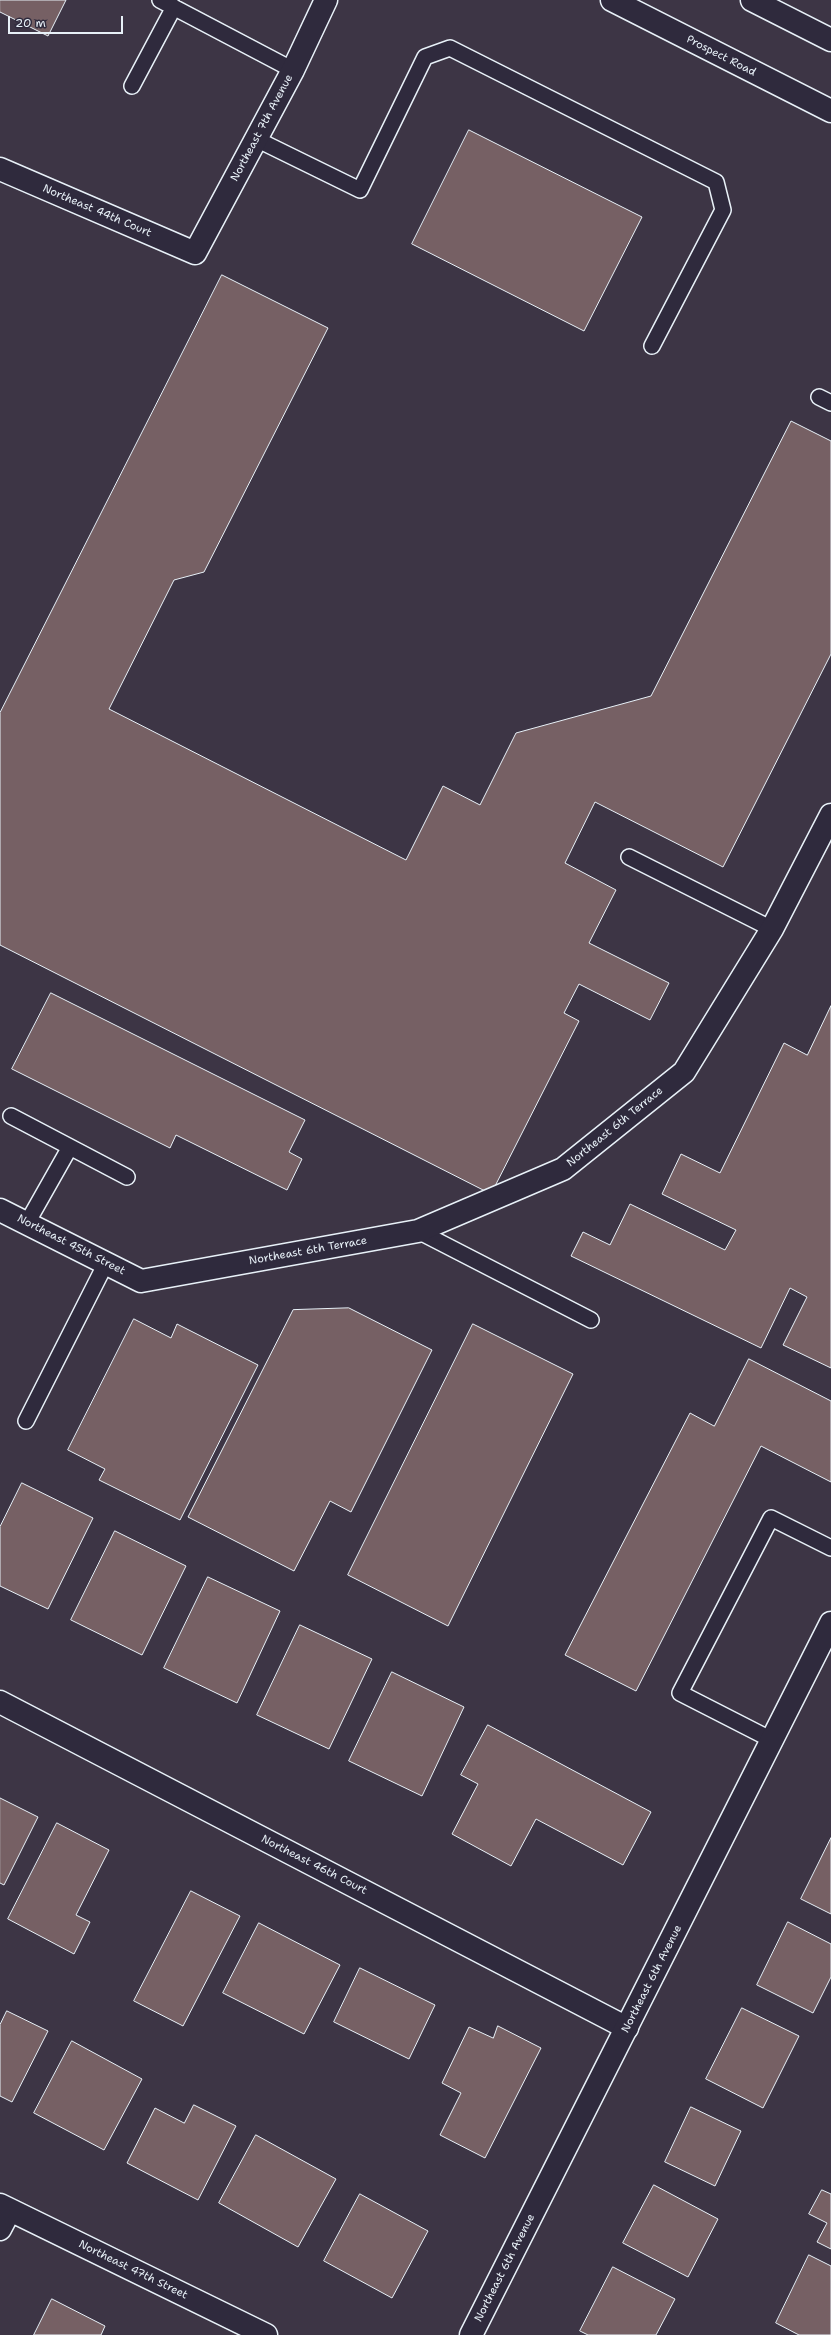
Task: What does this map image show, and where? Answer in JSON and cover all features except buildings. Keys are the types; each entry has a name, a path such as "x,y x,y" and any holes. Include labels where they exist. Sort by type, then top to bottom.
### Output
{"street":[{"name":"Northeast 7th Avenue","path":"195,253 293,70 326,0"},
{"name":"Prospect Road","path":"612,0 831,111"},
{"path":"752,0 831,38"},
{"name":"Northeast 44th Court","path":"0,169 195,253"},
{"name":"Northeast 6th Terrace","path":"142,1281 418,1231 563,1169 684,1072 772,929 831,815"},
{"name":"Northeast 45th Street","path":"0,1210 142,1281"},
{"name":"Northeast 6th Avenue","path":"471,2335 628,2028 830,1626"},
{"name":"Northeast 46th Court","path":"0,1702 628,2028"},
{"name":"Northeast 47th Street","path":"3,2215 266,2335"}],"lane":[{"path":"160,0 293,70"},
{"path":"132,86 174,7"},
{"path":"256,139 360,190 425,57 450,48 716,182 723,210 652,346"},
{"path":"630,857 772,929"},
{"path":"11,1116 127,1177"},
{"path":"27,1223 70,1147"},
{"path":"418,1231 590,1320"},
{"path":"26,1421 106,1263"},
{"path":"772,1740 680,1693 771,1518 831,1548"}]}
